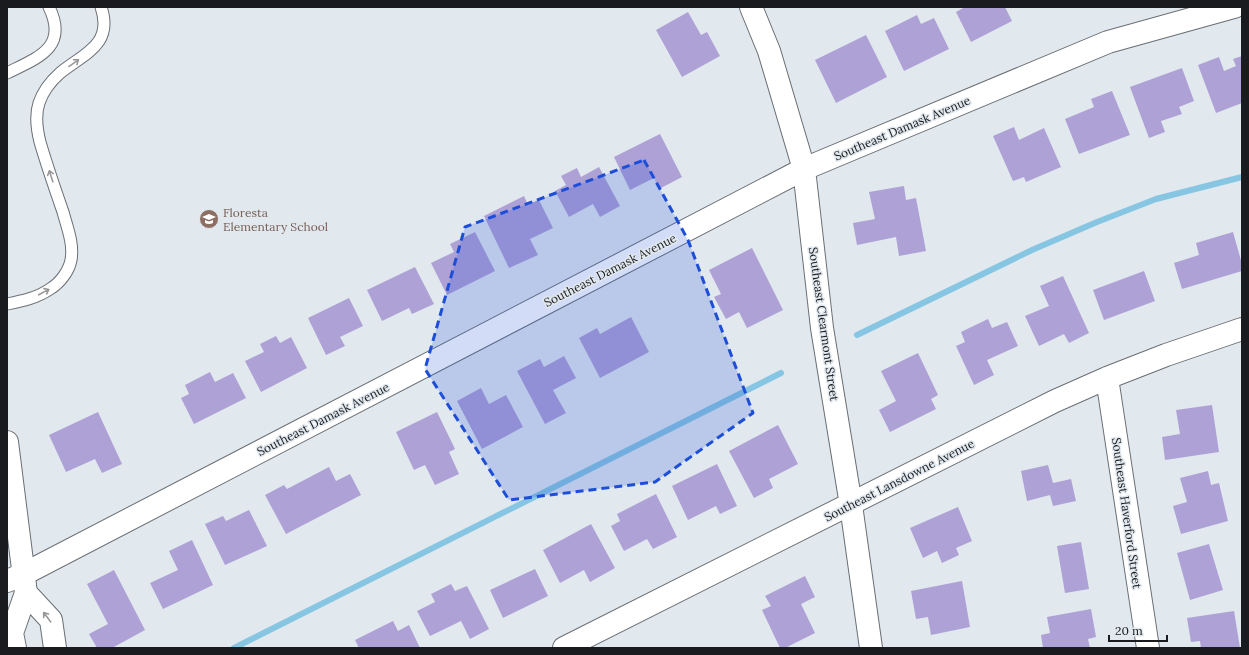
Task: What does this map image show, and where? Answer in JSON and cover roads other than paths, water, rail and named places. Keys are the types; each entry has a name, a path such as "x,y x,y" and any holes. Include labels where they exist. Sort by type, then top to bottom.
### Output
{"street":[{"name":"Southeast Clearmont Street","path":"752,7 769,51 804,169 822,328 851,505 871,648"},
{"name":"Southeast Damask Avenue","path":"19,583 804,169 1108,42 1234,7"},
{"name":"Southeast Lansdowne Avenue","path":"564,648 597,640 851,505 1048,405 1107,378 1166,355 1242,329"},
{"name":"Southeast Haverford Street","path":"1107,378 1148,648"},
{"path":"7,442 19,583 12,633 15,648"},
{"path":"19,583 51,620 55,648"}],"lane":[{"path":"7,73 38,57 50,45 54,36 56,24 49,7"},
{"path":"7,304 31,298 49,290 65,274 71,260 71,246 68,230 38,137 38,108 45,90 54,78 90,52 97,45 101,38 103,25 101,7"}],"waterway":[{"path":"857,335 1032,250 1097,222 1156,199 1242,177"},
{"path":"234,648 781,373"}],"place":[{"name":"Floresta Elementary School","path":"209,219"}]}
